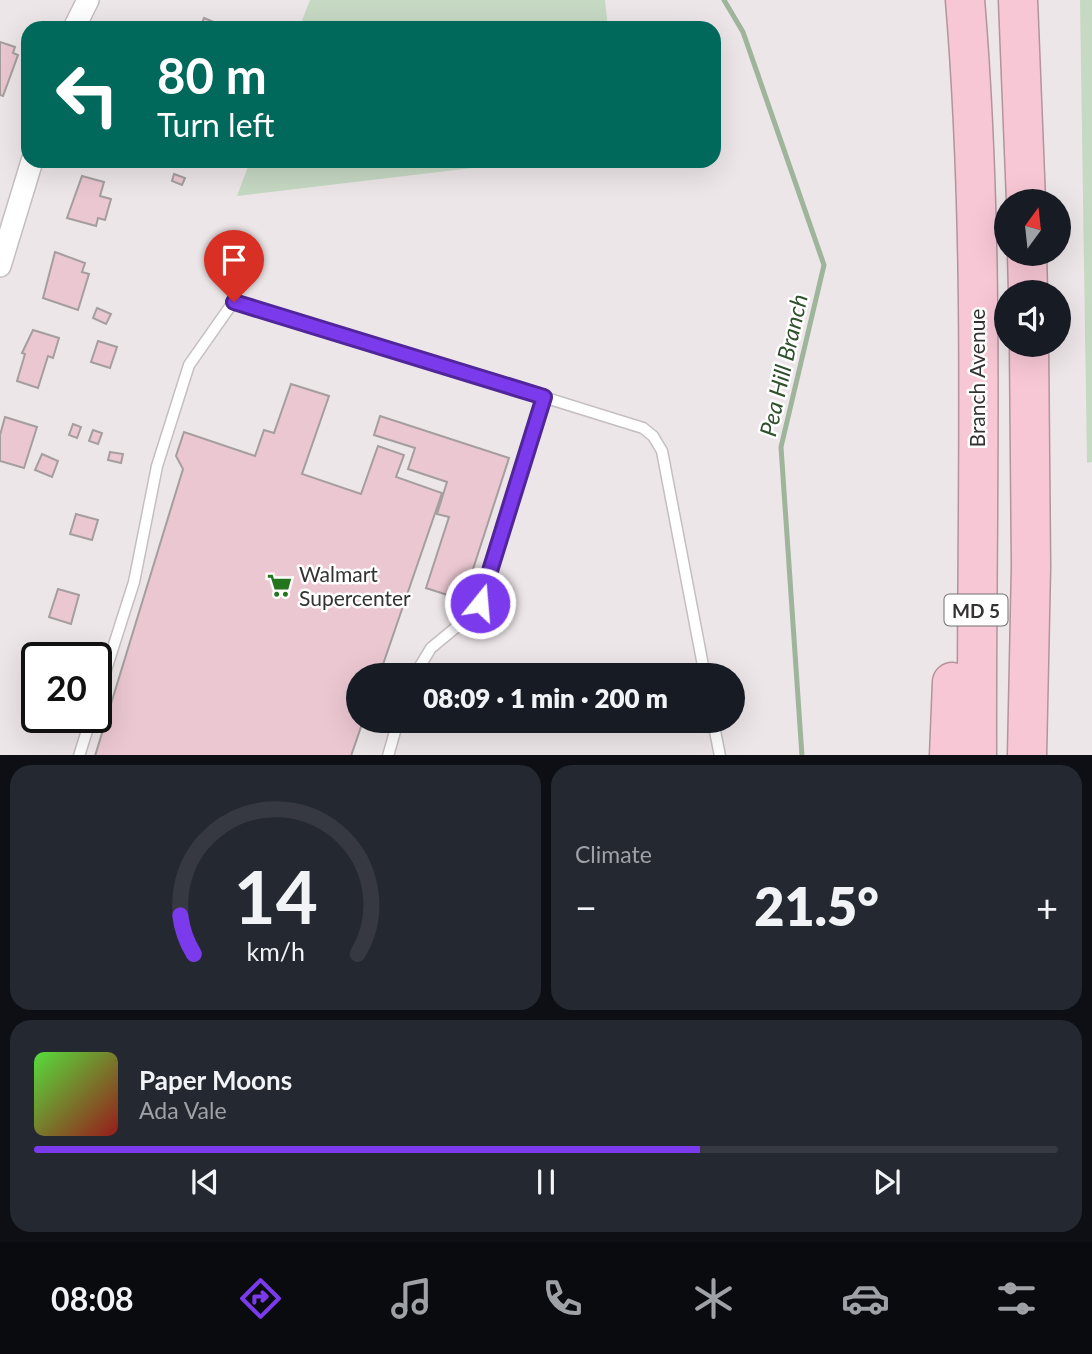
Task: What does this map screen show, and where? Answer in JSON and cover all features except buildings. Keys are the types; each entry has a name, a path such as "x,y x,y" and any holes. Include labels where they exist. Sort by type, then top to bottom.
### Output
{"highway":[{"name":"Branch Avenue","path":"965,0 974,125 977,265 977,755"},
{"path":"1018,0 1026,189"},
{"name":"MD 5","path":"1027,755 1031,567 1029,357"},
{"path":"949,755 958,539 976,465"},
{"path":"1031,567 1037,755"}],"street":[{"path":"78,21 88,0"},
{"path":"0,266 30,168"}],"lane":[{"path":"112,651 134,582 157,466 189,365 234,302 643,428 653,436 662,451 703,663"},
{"path":"422,663 431,648 477,610 544,397"},
{"path":"79,755 86,733"},
{"path":"388,755 394,733"},
{"path":"715,733 720,755"}],"green space":[{"path":"310,0 605,0 607,21 302,21"},
{"path":"1080,0 1092,0 1092,462 1087,463"},
{"path":"247,168 471,168 237,196"}],"waterway":[{"name":"Pea Hill Branch","path":"724,0 743,32 824,265 781,447 802,755"}],"place":[{"name":"Walmart Supercenter","path":"279,585"}],"route":[{"path":"234,302 544,397 480,603"}]}
